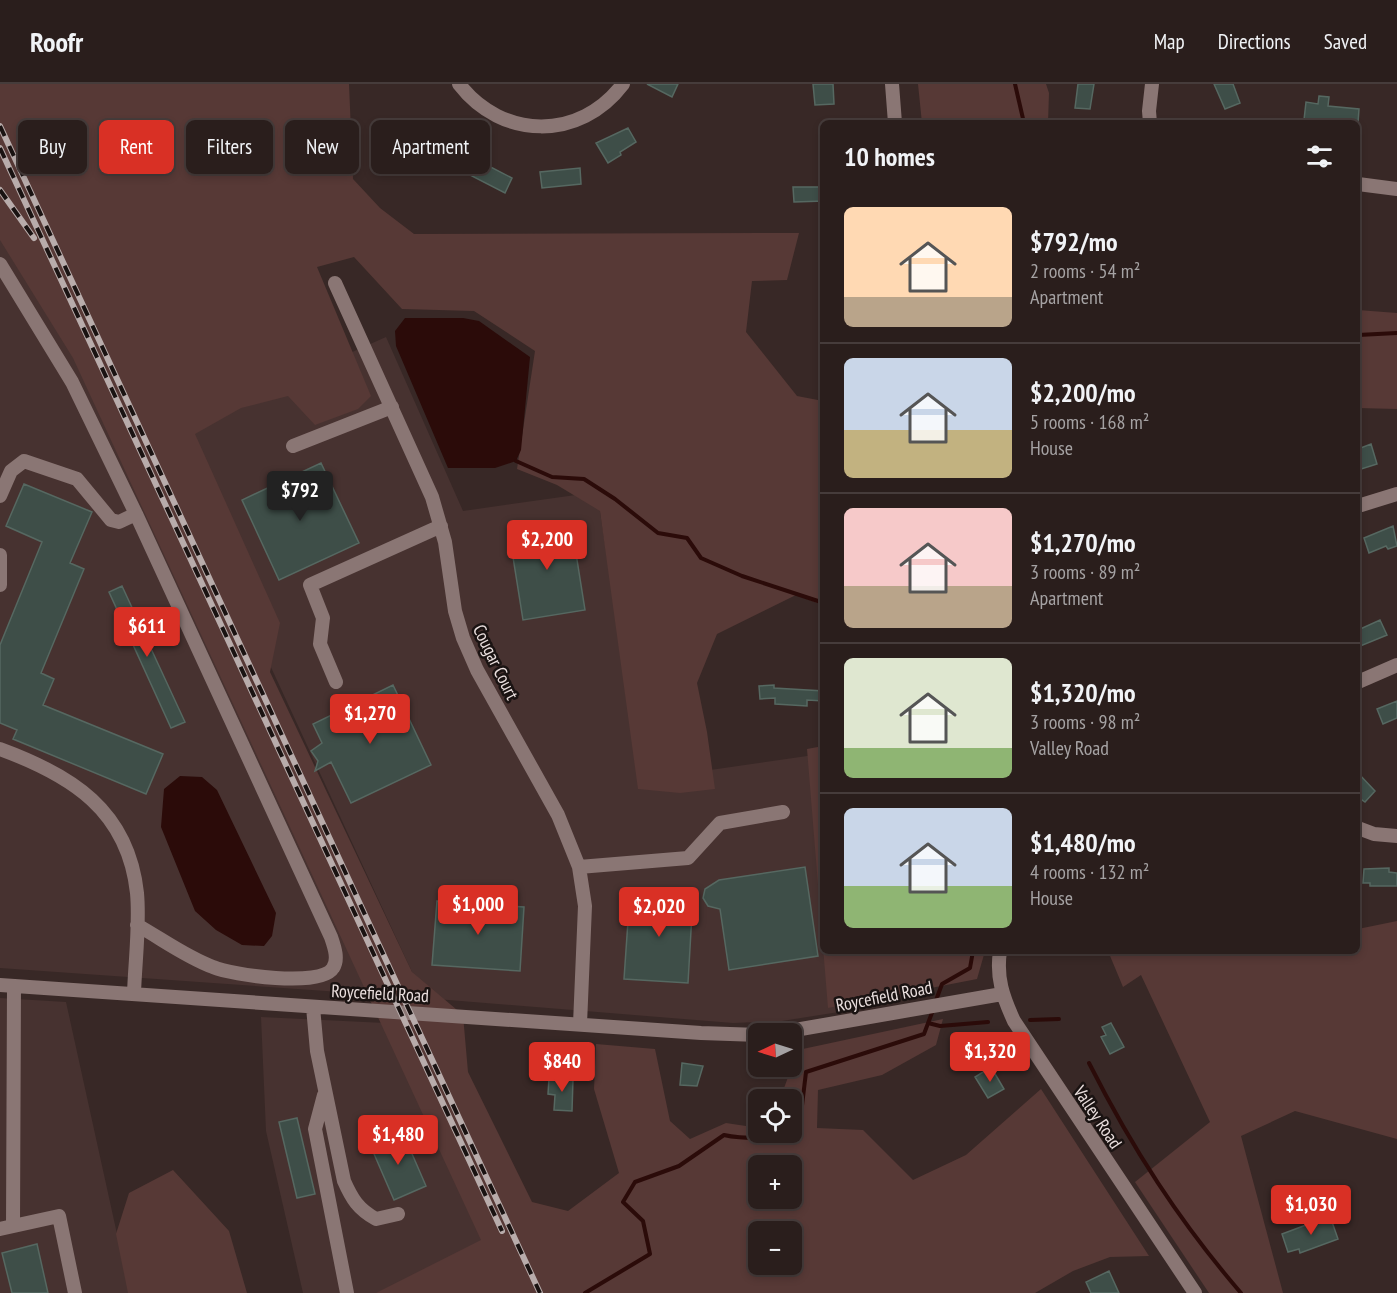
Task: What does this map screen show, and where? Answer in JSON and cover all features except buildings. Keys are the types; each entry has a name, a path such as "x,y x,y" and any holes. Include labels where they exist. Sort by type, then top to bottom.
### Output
{"street":[{"path":"459,84 479,106 502,119 541,127 567,123 592,113 604,106 623,84"},
{"path":"892,84 896,120"},
{"path":"1150,120 1152,84"},
{"path":"1360,184 1397,189"},
{"path":"0,264 72,382 136,514 331,937 335,962 329,972 314,978 283,978 230,972 200,962 137,925"},
{"name":"Cougar Court","path":"335,283 432,497 441,526 455,611 463,638 558,815 579,867 585,906 580,1024"},
{"path":"293,446 392,407"},
{"path":"0,496 11,471 24,461 77,479 111,520 119,522 136,514"},
{"path":"1360,505 1397,494"},
{"path":"336,682 320,644 324,618 310,585 441,526"},
{"path":"0,555 0,585"},
{"path":"1360,681 1397,665"},
{"path":"0,749 57,773 99,806 120,837 130,864 137,894 134,994"},
{"path":"579,867 688,858 720,823 783,813"},
{"path":"1360,829 1374,834 1397,836"},
{"name":"Valley Road","path":"1000,954 998,972 1002,994 1014,1021 1195,1293"},
{"name":"Roycefield Road","path":"0,985 748,1034"},
{"path":"14,986 7,1227 59,1216 75,1293"},
{"name":"Roycefield Road","path":"802,1029 1002,994"},
{"path":"313,1007 325,1090 344,1181 353,1201 363,1212 376,1219 398,1214"},
{"path":"325,1090 315,1129 347,1293"}],"shaded area":[{"path":"0,84 349,84 351,120 285,120 285,174 353,174 353,179 380,208 414,234 799,233 787,280 752,281 746,332 797,396 820,400 820,604 796,595 717,634 697,683 715,789 680,793 638,789 600,511 557,485 517,469 535,351 474,311 402,309 354,257 317,267 371,396 358,409 315,425 288,396 241,408 195,434 280,623 270,672 412,972 463,1015 468,1072 532,1202 568,1211 619,1173 594,1089 596,1044 655,1049 670,1121 690,1139 726,1123 748,1126 748,1143 802,1143 802,1089 784,1089 788,1077 802,1077 802,1049 943,1019 936,1045 882,1075 818,1090 817,1128 863,1130 913,1180 966,1155 1041,1089 1149,1256 1110,1257 1073,1271 1035,1293 376,1293 481,1240 73,358 0,240"},
{"path":"918,84 1046,84 1049,93 1048,120 922,120"},
{"path":"0,198 369,994 0,968"},
{"path":"1360,310 1397,313 1397,409 1360,408"},
{"path":"405,318 463,318 479,321 530,357 521,450 516,461 495,468 448,468 396,346 395,331"},
{"path":"386,337 463,511 597,492 641,780 814,755 820,801 820,954 838,954 845,1011 782,1021 733,1023 424,998 164,436"},
{"path":"820,747 820,909 807,749"},
{"path":"180,776 202,777 217,790 276,913 272,936 264,946 242,945 216,930 195,911 161,827 164,789"},
{"path":"1397,921 1397,1139 1295,1111 1241,1136 1283,1293 1209,1293 1135,1182 1210,1122 1141,975 1123,987 1109,954 1360,954 1360,929"},
{"path":"824,954 984,954 977,979 828,1008"},
{"path":"0,998 66,1002 130,1293 0,1293"},
{"path":"261,1017 385,1023 486,1244 420,1293 303,1293 266,1131"},
{"path":"173,1170 229,1231 247,1293 128,1293 116,1234 129,1193"}],"waterway":[{"path":"1015,84 1023,120"},
{"path":"1360,335 1397,333"},
{"path":"516,461 552,477 584,479 615,499 658,533 687,538 701,558 742,576 820,602"},
{"path":"935,1003 942,984 970,968 972,954"},
{"path":"585,1293 650,1254 643,1221 623,1202 635,1182 679,1166 724,1135 742,1138 798,1139 806,1072 924,1034 933,1010"},
{"path":"1030,1020 1059,1019"},
{"path":"928,1023 940,1026 988,1022"},
{"path":"1089,1063 1122,1125 1158,1183 1197,1239 1241,1293"}],"railway":[{"path":"0,126 540,1293"},
{"path":"0,148 502,1231"},
{"path":"0,190 34,238"}]}
